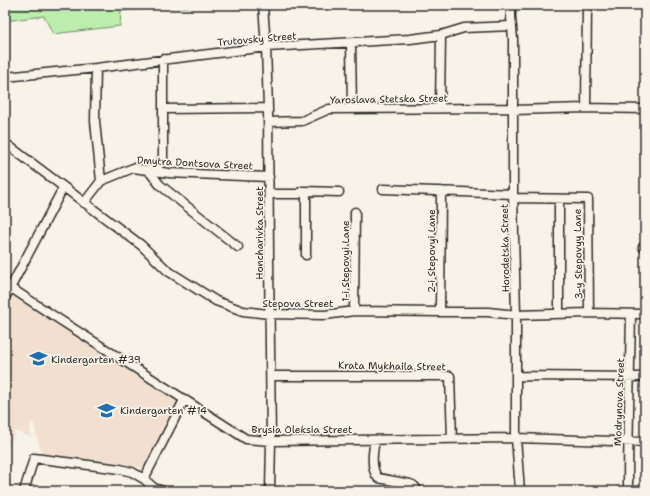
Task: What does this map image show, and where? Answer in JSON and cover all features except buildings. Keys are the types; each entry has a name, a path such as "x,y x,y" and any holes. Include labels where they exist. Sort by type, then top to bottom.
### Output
{"street":[{"name":"Honcharivka Street","path":"263,5 266,47 269,176 269,314 271,376 270,491"},
{"name":"Horodetska Street","path":"510,5 513,39 516,438 520,491"},
{"path":"586,108 587,5"},
{"name":"Trutovsky Street","path":"5,77 96,68 266,47 410,39 441,35 464,28 512,26"},
{"path":"440,108 441,35"},
{"path":"351,43 352,108"},
{"path":"163,59 163,158 159,165 150,171 160,186 238,247"},
{"path":"96,68 95,121 102,181"},
{"path":"163,109 268,108"},
{"name":"Yaroslava Stetska Street","path":"268,122 302,121 329,109 352,108 645,109"},
{"name":"Stepova Street","path":"5,143 141,245 168,271 216,301 243,311 269,314 325,315 354,311 488,312 516,315 589,313 645,314"},
{"name":"Dmytra Dontsova Street","path":"84,203 102,181 133,168 169,173 269,176"},
{"path":"5,298 8,285 63,188"},
{"path":"383,189 513,196"},
{"path":"269,194 299,194 302,191 339,192"},
{"path":"306,191 306,255"},
{"name":"2-i Stepovyi Lane","path":"440,312 441,191"},
{"name":"3-y Stepovyy Lane","path":"513,196 588,199 589,313"},
{"name":"3-y Stepovyy Lane","path":"559,199 559,314"},
{"name":"1-i Stepovyi Lane","path":"354,311 355,212"},
{"name":"Brysia Oleksia Street","path":"8,285 246,439 271,441 516,438 645,442"},
{"name":"Modrynova Street","path":"628,491 631,314"},
{"name":"Krata Mykhaila Street","path":"271,376 450,376 452,439"},
{"path":"516,376 645,377"},
{"path":"144,479 184,400"},
{"path":"375,440 373,448 374,472 378,478 414,485 417,491"},
{"path":"24,491 34,458 120,469 132,472 144,479 154,488 163,491"}],"shaded area":[{"name":"Kindergarten #14","path":"15,295 177,402 144,468 42,455 33,421 30,425 31,437 15,431 9,449 5,447 5,313"}],"green space":[{"path":"5,5 215,5 121,11 120,26 53,34 44,16 5,21"}],"place":[{"name":"Kindergarten #39","path":"38,359"},
{"name":"Kindergarten #14","path":"107,410"}]}
